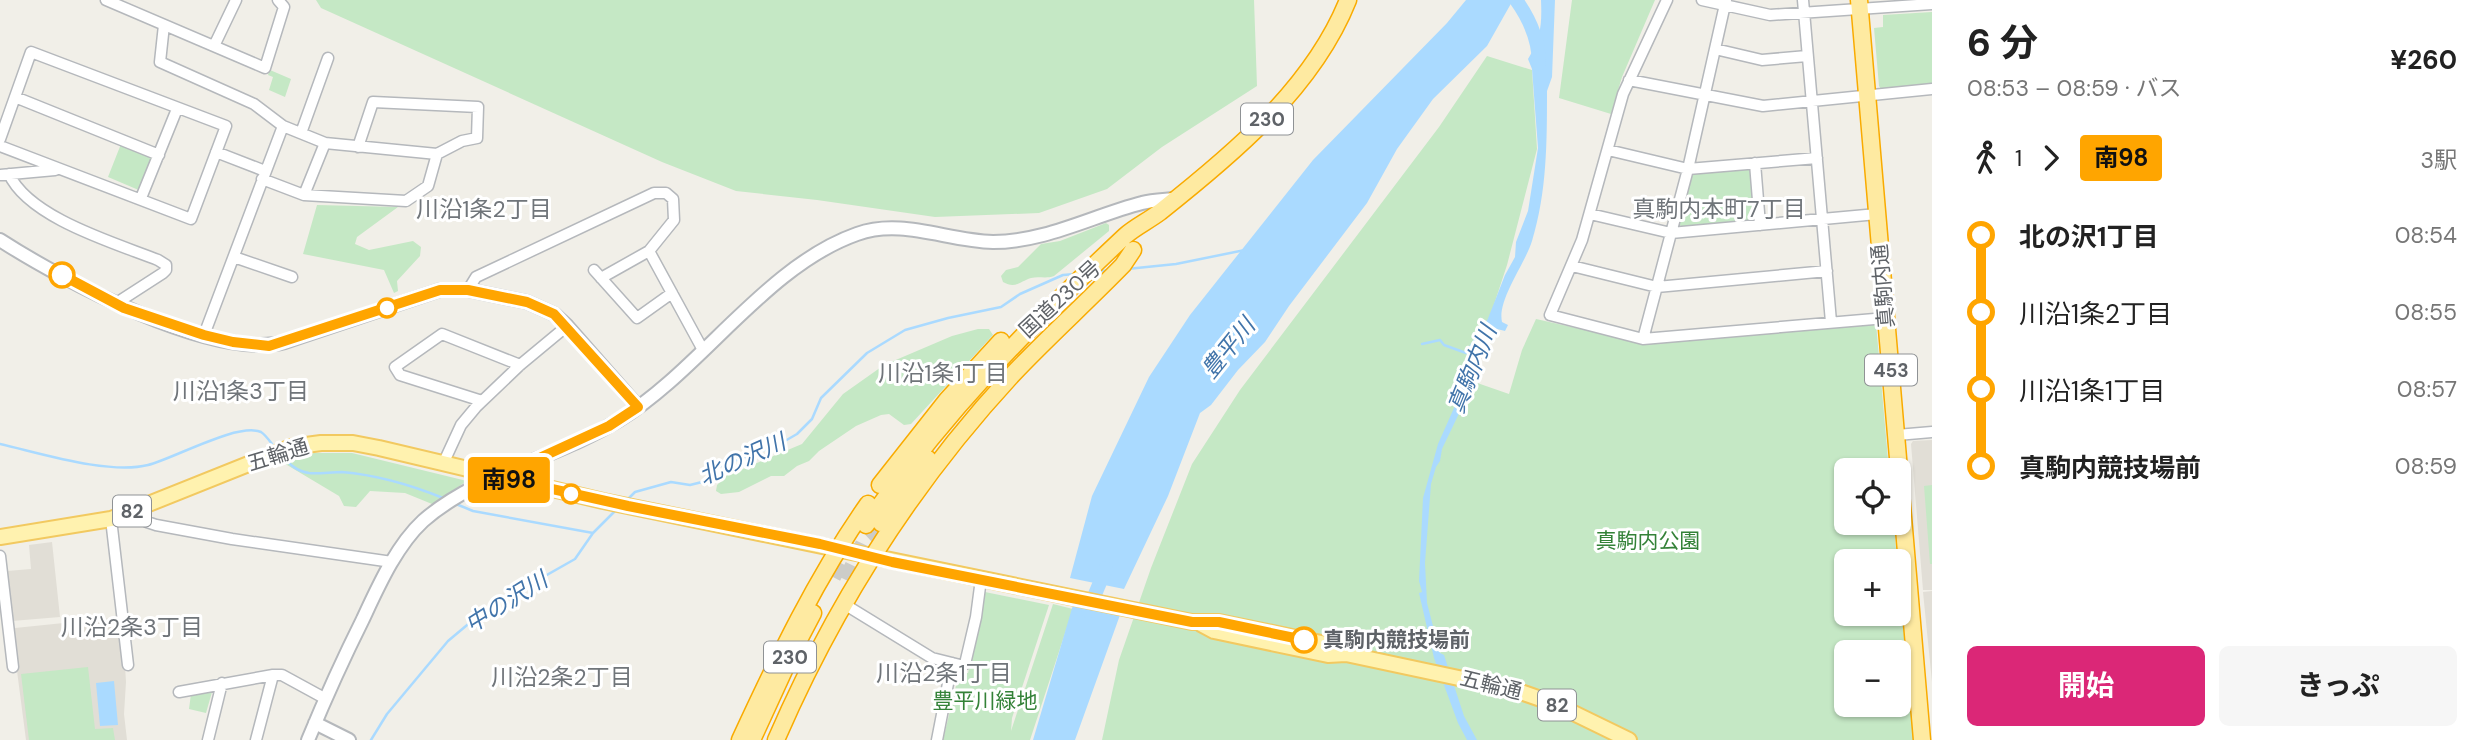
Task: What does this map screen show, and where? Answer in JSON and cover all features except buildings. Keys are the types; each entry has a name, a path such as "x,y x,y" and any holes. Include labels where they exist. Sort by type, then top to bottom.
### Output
{"highway":[{"name":"国道230号","path":"1127,250 1011,362 872,526 907,467 948,416 1024,334 1097,260 1127,250 1141,242 1158,213 1244,140 1286,100 1317,59 1348,0"},
{"name":"真駒内通","path":"1860,4 1923,740"},
{"path":"776,740 799,687 873,556 960,436 1014,373 1123,265 1127,250"},
{"name":"230","path":"839,548 926,424 1004,337 1051,293 1097,260"},
{"path":"740,740 792,628 839,548"},
{"name":"230","path":"752,740 792,653 839,578 765,740"}],"main road":[{"name":"五輪通","path":"0,537 111,519 281,450 306,445 353,443 603,501 839,548"},
{"name":"82","path":"839,548 981,579"},
{"name":"五輪通","path":"981,579 1199,623 1214,631 1328,655 1346,654 1480,681 1555,704 1629,740"}],"street":[{"path":"108,0 265,68 284,7 278,0"},
{"path":"214,46 236,0"},
{"path":"1667,0 1623,94 1590,214 1572,266 1550,316 1643,339 1886,318"},
{"path":"1702,0 1726,3 1770,15 1860,4 1932,4"},
{"path":"1803,0 1831,322"},
{"path":"1643,339 1688,169 1726,3"},
{"path":"164,26 160,62 254,104 283,126 325,143 358,147 437,154 462,141 477,138 478,107 373,102 358,147"},
{"path":"1715,49 1762,60 1807,56"},
{"path":"0,139 31,52 226,126 191,219 0,146"},
{"path":"301,133 328,58"},
{"path":"1629,80 1763,106 1932,89"},
{"path":"15,97 159,155"},
{"path":"141,198 177,109"},
{"path":"204,335 283,126"},
{"path":"304,195 325,143"},
{"path":"1608,150 1688,169 1816,158"},
{"path":"216,152 304,195 405,201 428,187 437,154"},
{"path":"1755,163 1760,225"},
{"path":"4,174 61,170"},
{"path":"4,174 58,220 166,265 163,273 115,304"},
{"path":"468,290 476,277 654,193 666,193 673,199 674,220 649,251 598,274 637,318 672,293"},
{"path":"308,740 392,562 422,523 475,488 609,426 638,407 787,275 841,241 873,229 895,228 986,242 1017,241 1145,202 1174,199"},
{"path":"1590,214 1671,233 1877,214"},
{"path":"0,240 115,304 204,335 233,342 269,346 440,290 468,290 541,306 568,326 638,407"},
{"path":"649,251 703,351"},
{"path":"234,257 292,277"},
{"path":"1572,266 1657,287 1827,271"},
{"path":"443,464 461,425 482,401 568,326"},
{"path":"482,401 400,375 395,367 442,334 520,366"},
{"path":"1897,435 1932,432"},
{"path":"135,509 147,522 156,525 392,562"},
{"path":"111,519 128,665"},
{"path":"0,556 13,667"},
{"path":"844,604 932,658 965,664 976,617 981,579"},
{"path":"937,740 952,663"},
{"path":"256,740 273,675"},
{"path":"179,692 282,675 326,699"},
{"path":"208,740 222,684"},
{"path":"315,723 349,740"}],"shaded area":[{"path":"1932,440 1932,590 1923,590 1911,444 1913,441"},
{"path":"52,542 60,617 12,621 7,571 31,569 29,545"},
{"path":"1932,591 1932,682 1923,592"},
{"path":"122,617 127,740 26,740 17,671 15,628"}],"green space":[{"path":"316,0 1254,0 1257,86 1162,147 1107,189 1039,213 935,217 736,191 662,162 321,8"},
{"path":"1572,0 1655,0 1622,77 1611,114 1559,98"},
{"path":"1932,12 1932,84 1881,89 1874,28 1883,27 1883,15"},
{"name":"真駒内公園","path":"1487,56 1532,70 1537,149 1507,265 1483,338 1460,377 1509,394 1522,350 1536,319 1643,343 1876,323 1888,458 1834,458 1834,535 1895,535 1896,549 1834,549 1834,626 1904,626 1905,640 1834,640 1834,717 1911,717 1911,707 1914,740 1102,740 1119,660 1151,568 1192,464 1240,390 1439,127"},
{"path":"270,70 291,79 285,97 269,90 273,77 268,75"},
{"path":"121,144 154,157 141,191 108,177"},
{"path":"1748,168 1756,217 1754,220 1681,227 1679,223 1693,173"},
{"path":"317,205 398,207 357,237 355,244 369,250 413,241 421,247 420,256 397,281 398,291 394,293 384,270 303,254"},
{"path":"1106,223 1109,225 1109,231 1054,276 1031,278 1014,285 1003,282 1001,276 1006,270 1018,267 1041,244 1060,241"},
{"path":"989,329 993,335 911,424 904,425 889,414 881,415 856,426 784,476 771,476 739,492 721,494 716,491 717,485 726,476 802,444 843,394 884,365 952,336"},
{"path":"314,453 352,453 467,481 432,504 405,493 370,491 356,507 344,506 339,496 282,462"},
{"path":"1932,485 1932,564 1930,564 1924,486"},
{"name":"豊平川緑地","path":"985,592 1049,605 1012,718 1011,731 1053,604 1073,609 1030,740 943,740 959,673 968,673"},
{"path":"88,667 95,729 113,728 115,740 29,740 21,674"},
{"path":"212,692 206,713 189,709 191,694"}],"water":[{"path":"1466,0 1513,0 1487,46 1433,99 1397,149 1367,203 1265,342 1238,370 1211,405 1200,413 1168,496 1124,589 1070,578 1092,496 1149,377 1190,315 1313,160 1447,23"},
{"path":"1541,0 1555,0 1552,77 1547,91 1545,167 1537,223 1532,241 1504,303 1502,322 1508,325 1505,331 1497,329 1480,351 1476,378 1442,449 1431,484 1425,563 1427,603 1440,653 1444,655 1464,716 1477,740 1467,740 1434,658 1419,593 1422,592 1419,581 1423,498 1438,444 1458,399 1458,390 1472,368 1478,344 1505,275 1515,257 1516,242 1528,211 1538,148 1532,69 1528,59 1540,31"},
{"path":"1073,605 1120,615 1075,740 1033,740"},
{"path":"114,681 118,725 100,726 96,683"}],"waterway":[{"name":"真駒内川","path":"1516,0 1532,30 1539,64"},
{"name":"北の沢川","path":"1127,269 1176,264 1245,250"},
{"name":"北の沢川","path":"1095,272 1110,270"},
{"name":"北の沢川","path":"627,500 635,492 671,482 690,485 702,482 720,466 778,445 797,434 812,419 821,398 867,353 905,330 1001,307 1020,294 1063,275 1075,274"},
{"path":"1422,344 1440,340 1444,345 1466,353 1488,321"},
{"name":"北の沢川","path":"0,444 74,462 114,467 148,465 222,436 251,430 263,433 275,448"},
{"name":"北の沢川","path":"282,455 293,467 304,472 342,472 368,476 443,498"},
{"name":"北の沢川","path":"456,504 473,511 593,533"},
{"name":"中の沢川","path":"371,740 387,714 448,641 485,610 575,559 593,533 617,509"},
{"name":"豊平川","path":"1088,611 1106,568"}],"tunnel":[{"path":"846,580 865,540 879,527"},
{"path":"833,577 853,539"}],"bus line":[{"name":"南98","path":"62,275 124,308 204,335 269,346 440,290 468,290 541,306 568,326 638,407 609,426 498,477 820,544 892,562 1192,622 1219,622 1304,640"}],"place":[{"name":"真駒内競技場前","path":"1304,640"}],"district":[{"name":"川沿1条2丁目","path":"484,209"},
{"name":"真駒内本町7丁目","path":"1719,209"},
{"name":"川沿1条1丁目","path":"943,373"},
{"name":"川沿1条3丁目","path":"241,391"},
{"name":"川沿2条3丁目","path":"132,627"},
{"name":"川沿2条1丁目","path":"944,673"},
{"name":"川沿2条2丁目","path":"562,677"}]}
